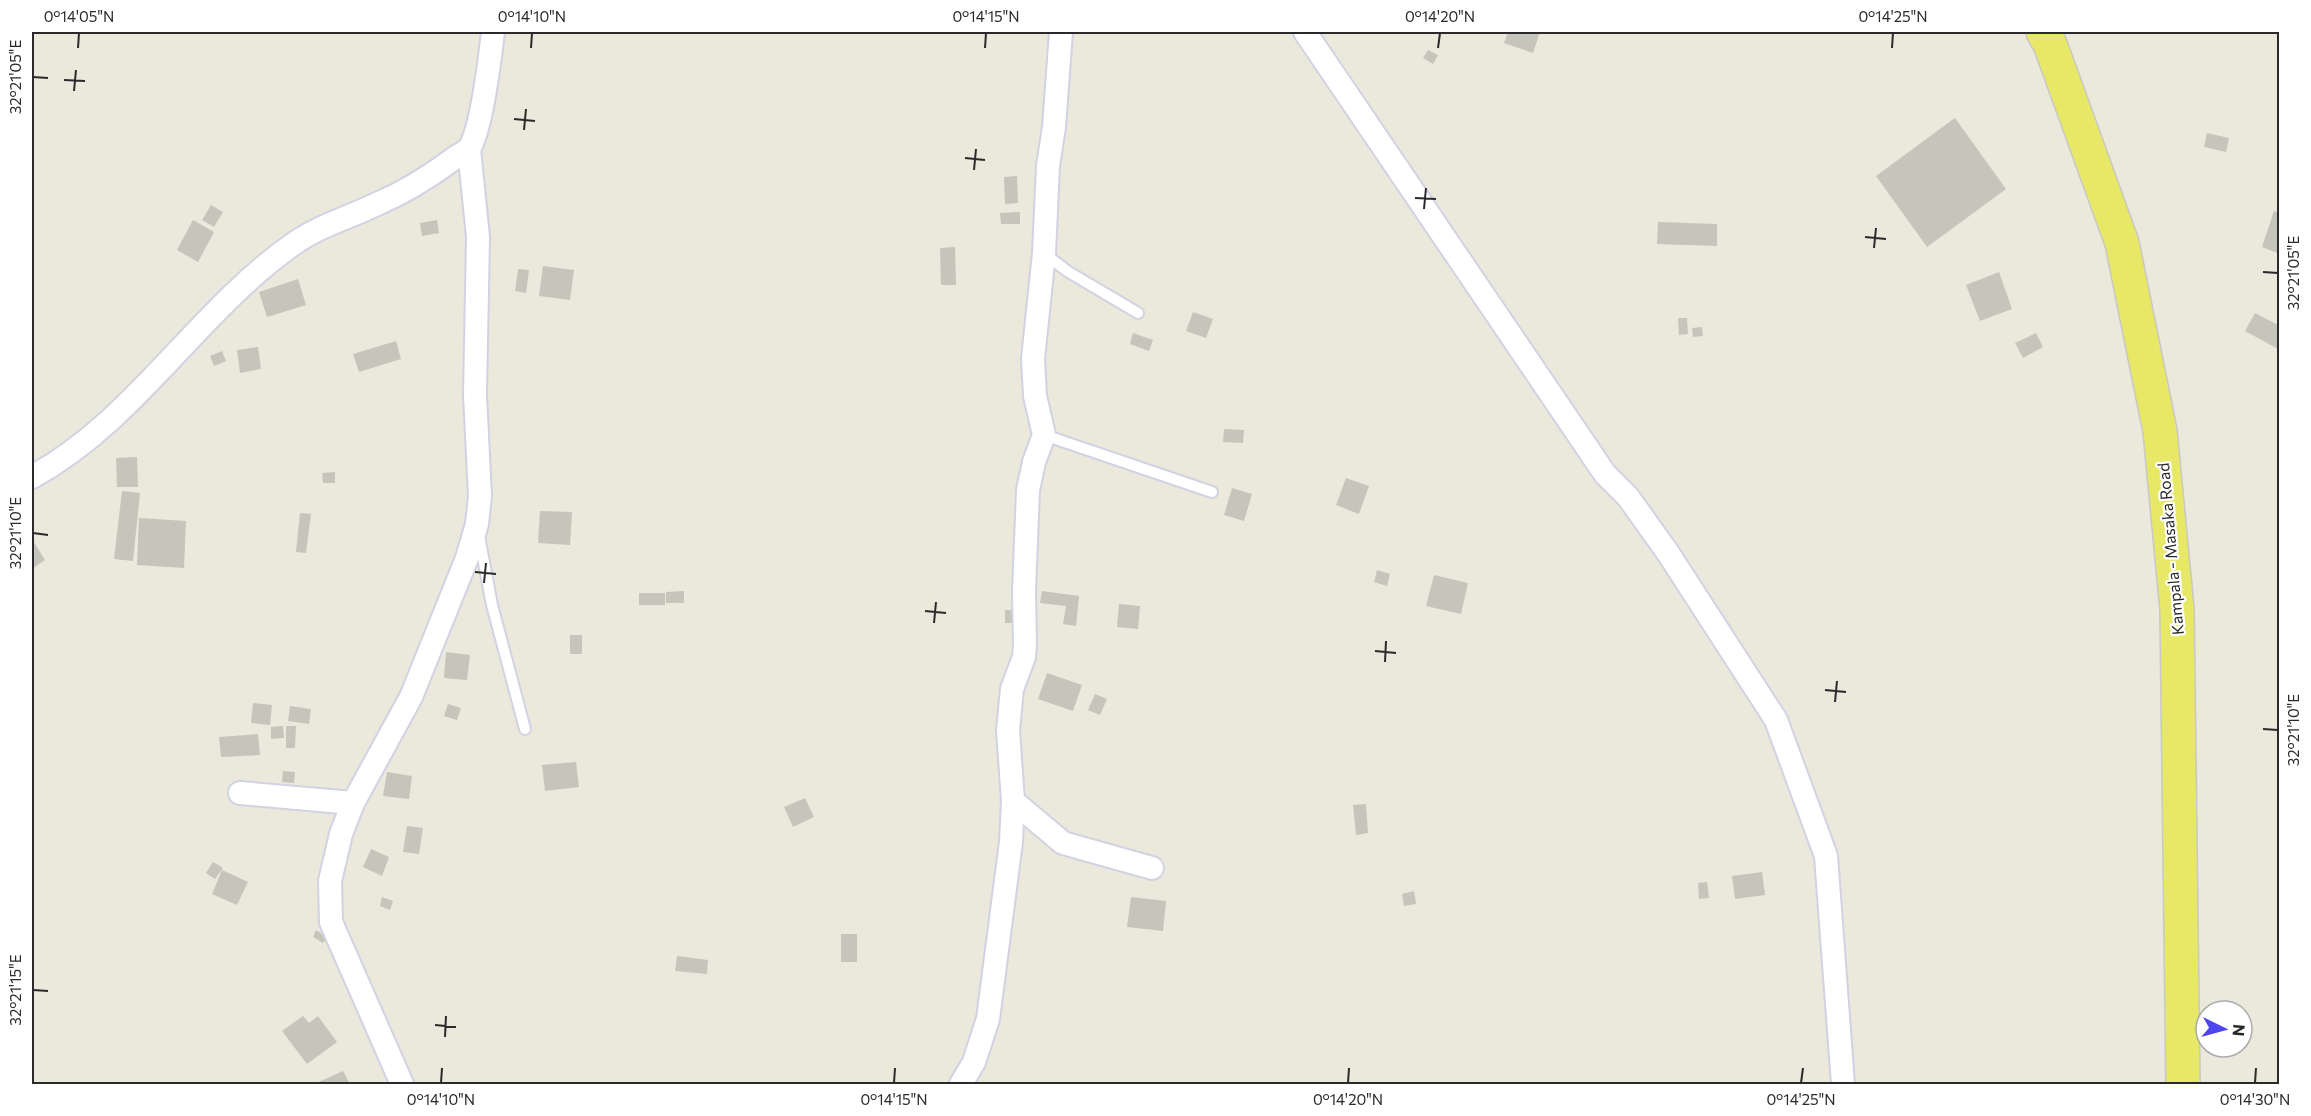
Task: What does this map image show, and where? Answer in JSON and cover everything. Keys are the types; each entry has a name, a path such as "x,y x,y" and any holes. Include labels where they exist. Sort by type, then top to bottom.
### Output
{"main road":[{"name":"Kampala - Masaka Road","path":"2043,32 2050,44 2122,243 2160,431 2177,609 2182,1084"}],"street":[{"path":"402,1084 331,922 330,881 353,803 411,697 467,558 477,524 480,496 475,395 478,237 469,148 477,124 493,32"},
{"path":"961,1084 974,1062 988,1019 1011,842 1013,801 1008,730 1009,703 1024,657 1028,490 1034,462 1044,435 1035,396 1033,359 1044,253 1048,166 1054,127 1061,32"},
{"path":"1305,32 1605,474 1628,497 1668,553 1776,720 1826,856 1843,1084"},
{"path":"32,477 78,448 99,431 136,396 246,280 292,245 333,221 378,204 438,170 469,148"},
{"path":"240,793 353,803"},
{"path":"1013,801 1063,843 1152,868"}],"lane":[{"path":"1044,253 1067,271 1138,313"},
{"path":"1044,435 1212,492"},
{"path":"477,524 492,605 525,729"}],"building":[{"path":"1508,32 1540,32 1533,53 1504,43"},
{"path":"1428,50 1438,55 1433,64 1423,58"},
{"path":"1955,118 2006,189 1927,247 1876,176"},
{"path":"2207,133 2229,138 2226,152 2204,147"},
{"path":"1017,176 1018,203 1005,204 1004,177"},
{"path":"211,205 223,212 214,227 202,220"},
{"path":"2274,211 2280,213 2280,254 2262,247"},
{"path":"1020,212 1020,224 1001,224 1000,213"},
{"path":"193,220 214,232 198,262 177,250"},
{"path":"437,220 439,233 422,236 420,223"},
{"path":"1658,222 1717,224 1717,246 1657,244"},
{"path":"955,247 956,285 941,285 940,248"},
{"path":"543,266 574,270 570,300 539,296"},
{"path":"518,269 529,270 526,293 515,291"},
{"path":"1999,272 2012,309 1980,321 1966,285"},
{"path":"298,279 306,305 267,317 259,292"},
{"path":"1193,312 1213,319 1206,338 1186,331"},
{"path":"2255,313 2280,326 2280,350 2245,331"},
{"path":"1678,318 1687,318 1688,334 1679,335"},
{"path":"1702,327 1703,336 1693,337 1692,328"},
{"path":"1133,333 1153,340 1149,351 1130,344"},
{"path":"2036,333 2043,347 2023,358 2015,343"},
{"path":"396,341 401,359 359,372 353,354"},
{"path":"258,347 261,369 240,373 237,350"},
{"path":"222,351 226,361 214,366 210,356"},
{"path":"1224,429 1244,430 1243,443 1223,442"},
{"path":"137,457 138,487 117,487 116,458"},
{"path":"335,472 335,483 323,483 322,473"},
{"path":"1346,478 1369,486 1359,514 1336,505"},
{"path":"1232,488 1252,494 1244,521 1224,515"},
{"path":"122,491 140,493 133,561 114,559"},
{"path":"540,511 572,512 570,545 538,543"},
{"path":"300,513 311,514 306,553 296,552"},
{"path":"139,518 186,521 184,568 137,565"},
{"path":"32,539 45,560 32,569"},
{"path":"1377,570 1390,574 1387,586 1374,582"},
{"path":"1434,575 1468,583 1461,614 1426,606"},
{"path":"684,591 684,603 666,603 666,592"},
{"path":"1042,591 1079,596 1076,626 1063,624 1066,606 1040,603"},
{"path":"639,593 665,593 665,605 639,605"},
{"path":"1119,604 1140,606 1138,629 1117,627"},
{"path":"1005,610 1013,610 1013,623 1005,623"},
{"path":"570,635 582,635 582,654 570,654"},
{"path":"446,652 470,655 467,680 444,678"},
{"path":"1047,673 1082,685 1073,711 1038,699"},
{"path":"1095,694 1107,699 1100,715 1088,710"},
{"path":"253,703 272,705 270,725 251,723"},
{"path":"448,704 461,708 457,720 444,716"},
{"path":"290,706 311,709 309,724 288,721"},
{"path":"283,726 284,738 271,739 271,727"},
{"path":"286,726 296,726 295,748 286,748"},
{"path":"258,734 260,755 221,757 219,737"},
{"path":"576,762 579,787 545,791 542,765"},
{"path":"283,771 295,772 294,783 282,782"},
{"path":"387,772 412,776 409,799 383,796"},
{"path":"805,798 814,817 793,827 784,807"},
{"path":"1366,804 1368,833 1356,835 1353,805"},
{"path":"407,826 423,828 419,854 403,852"},
{"path":"371,849 389,857 382,876 363,867"},
{"path":"213,862 223,868 215,879 206,873"},
{"path":"222,870 248,882 237,905 212,894"},
{"path":"1762,872 1765,895 1735,899 1732,876"},
{"path":"1707,882 1709,898 1699,899 1698,883"},
{"path":"1414,891 1416,904 1404,906 1402,894"},
{"path":"382,897 393,901 390,910 380,906"},
{"path":"1131,897 1166,901 1163,931 1127,927"},
{"path":"316,930 327,937 323,943 313,937"},
{"path":"841,934 857,934 857,962 841,962"},
{"path":"677,956 708,960 707,974 675,971"},
{"path":"303,1016 309,1023 318,1016 337,1042 307,1064 282,1031"},
{"path":"343,1071 350,1084 314,1084"}]}
